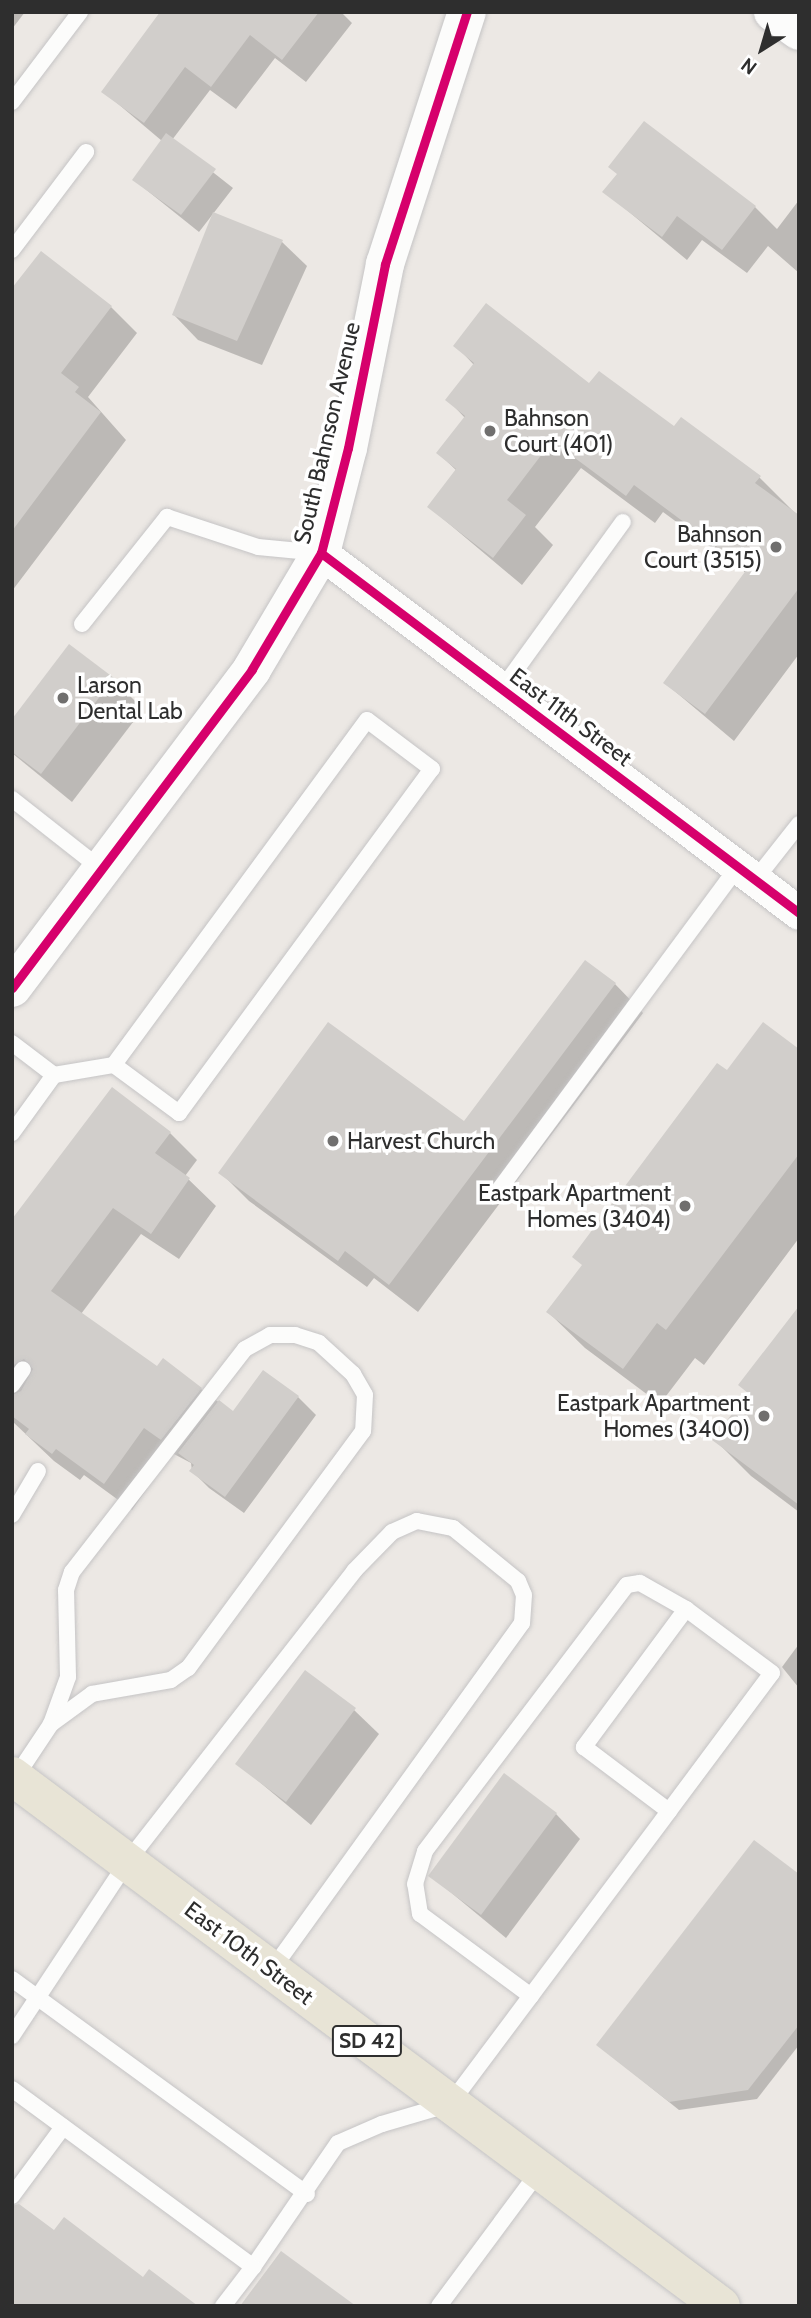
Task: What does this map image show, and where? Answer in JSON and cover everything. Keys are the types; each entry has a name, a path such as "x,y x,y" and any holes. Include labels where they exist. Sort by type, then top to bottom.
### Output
{"main road":[{"name":"East 10th Street","path":"14,1777 721,2306"}],"street":[{"name":"South Bahnson Avenue","path":"12,988 252,669 321,553 348,448 385,264 467,12"},
{"path":"774,12 799,32"},
{"name":"East 11th Street","path":"321,553 799,913"}],"lane":[{"path":"12,102 79,12"},
{"path":"12,250 86,152"},
{"path":"82,624 167,517 258,547 321,553"},
{"path":"502,689 623,522"},
{"path":"12,1133 54,1075 114,1065 367,720 432,769 180,1112 114,1065"},
{"path":"12,799 102,869"},
{"path":"498,1191 747,873 799,824"},
{"path":"12,1043 54,1075"},
{"path":"14,1777 51,1724 68,1677 66,1590 72,1572 245,1349 270,1335 295,1335 319,1343 353,1374 365,1395 363,1432 188,1668 171,1680 92,1694 51,1724"},
{"path":"12,1385 23,1369"},
{"path":"12,1515 38,1471"},
{"path":"12,2036 127,1862 354,1571 392,1532 417,1521 453,1528 518,1581 526,1611 507,1647 272,1970"},
{"path":"223,2306 307,2194 325,2159 346,2138 450,2104 531,1996 772,1673 686,1609 640,1583 626,1585 425,1851 415,1884 420,1914 531,1996"},
{"path":"669,1811 584,1747 686,1609"},
{"path":"12,1979 307,2194"},
{"path":"12,2089 253,2267"},
{"path":"12,2196 63,2127"},
{"path":"439,2306 540,2170"}],"building":[{"path":"160,12 319,12 282,60 250,35 211,87 185,67 144,123 101,92"},
{"path":"644,121 756,206 722,250 677,216 662,237 602,192 617,174 608,167"},
{"path":"166,133 216,169 181,215 132,180"},
{"path":"213,212 283,240 237,341 172,315"},
{"path":"41,251 112,306 61,373 79,387 75,392 101,412 12,531 12,288"},
{"path":"486,303 589,383 599,371 674,426 681,417 761,476 755,483 799,515 799,588 705,714 663,683 747,569 634,485 626,496 552,441 507,500 526,515 493,558 427,507 456,469 436,453 465,416 445,400 474,363 453,346"},
{"name":"Larson Dental Lab","path":"69,644 114,678 41,774 12,752 12,719"},
{"name":"Harvest Church","path":"585,960 616,983 389,1285 345,1251 338,1261 218,1173 328,1022 464,1121"},
{"name":"Eastpark Apartment Homes (3404)","path":"763,1022 799,1049 799,1154 666,1330 657,1323 623,1369 546,1312 582,1265 572,1257 717,1063 727,1070"},
{"path":"112,1087 171,1132 155,1153 190,1178 151,1234 113,1208 51,1291 157,1366 163,1358 202,1388 161,1440 144,1428 104,1484 56,1449 52,1454 25,1434 29,1429 12,1416 12,1395 21,1391 33,1369 24,1359 12,1366 12,1219"},
{"name":"Eastpark Apartment Homes (3400)","path":"799,1306 799,1505 712,1440 748,1393 738,1385"},
{"path":"263,1370 299,1396 225,1497 189,1471 194,1465 178,1453 219,1400 233,1411"},
{"path":"305,1670 356,1708 286,1802 235,1764"},
{"path":"504,1773 557,1813 481,1915 428,1876"},
{"path":"754,1840 799,1874 799,2025 748,2090 669,2102 596,2045"},
{"path":"19,2204 54,2230 64,2217 143,2277 149,2269 198,2306 12,2306 12,2206"},
{"path":"281,2251 356,2306 240,2306"}],"cycle path":[{"path":"12,988 252,669 321,553 348,448 385,264 467,12"},
{"path":"321,553 799,913"}],"place":[{"name":"Bahnson Court (401)","path":"490,431"},
{"name":"Bahnson Court (3515)","path":"776,547"},
{"name":"Larson Dental Lab","path":"63,698"},
{"name":"Harvest Church","path":"333,1141"},
{"name":"Eastpark Apartment Homes (3404)","path":"685,1206"},
{"name":"Eastpark Apartment Homes (3400)","path":"764,1416"}]}
